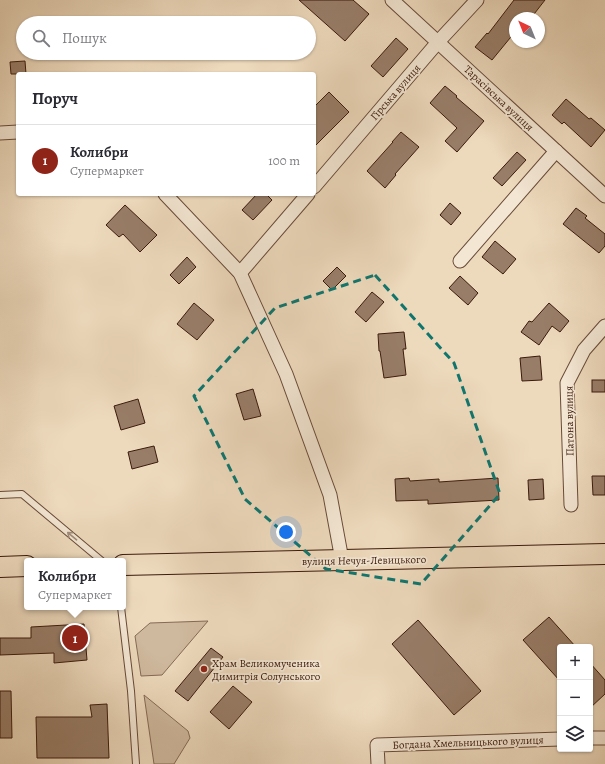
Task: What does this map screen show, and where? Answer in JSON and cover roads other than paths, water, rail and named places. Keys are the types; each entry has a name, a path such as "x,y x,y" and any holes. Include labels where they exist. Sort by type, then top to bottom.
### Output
{"main road":[{"name":"вулиця Нечуя-Левицького","path":"126,566 605,554"},
{"path":"0,567 24,566"}],"street":[{"name":"Тарасівська вулиця","path":"392,0 605,196"},
{"name":"Гірська вулиця","path":"316,185 438,42 477,0"},
{"path":"0,133 16,132"},
{"path":"460,261 556,151"},
{"path":"167,196 240,273 286,374 330,495 342,560"},
{"path":"240,273 306,196"},
{"name":"Патона вулиця","path":"571,504 567,383 584,350 605,326"},
{"path":"593,738 605,738"},
{"name":"Богдана Хмельницького вулиця","path":"378,764 376,746 557,739"}],"lane":[{"path":"0,495 22,494 98,558"},
{"path":"121,610 131,691 136,764"}],"place":[{"name":"Колибри","path":"75,638"},
{"name":"Храм Великомученика Димитрія Солунського","path":"204,669"}]}
